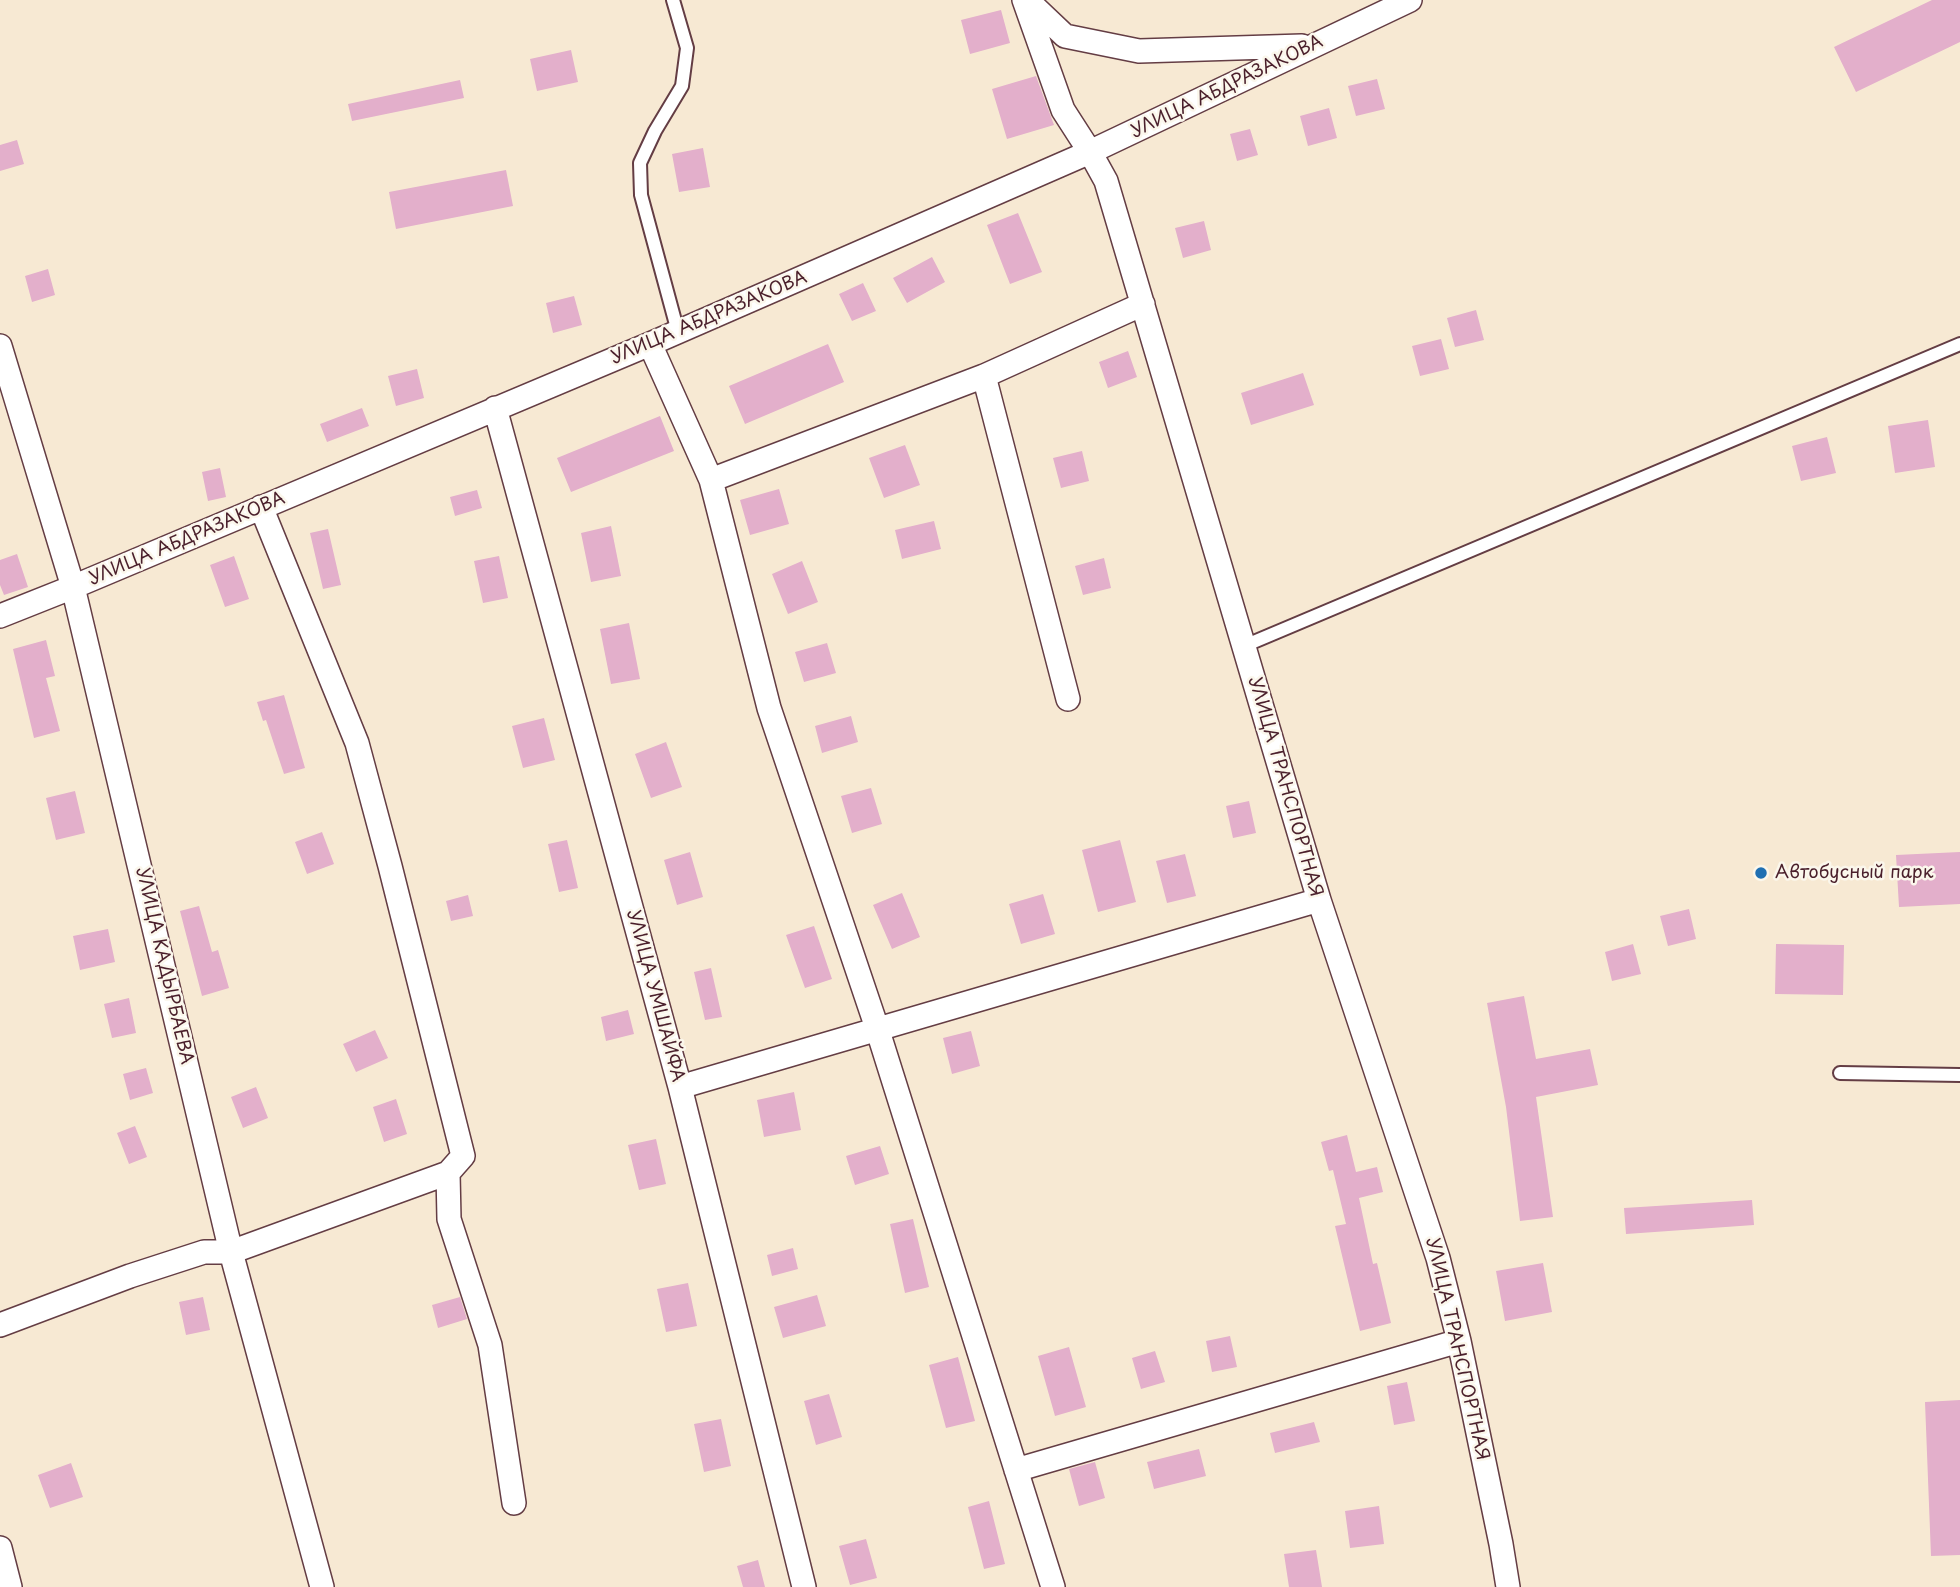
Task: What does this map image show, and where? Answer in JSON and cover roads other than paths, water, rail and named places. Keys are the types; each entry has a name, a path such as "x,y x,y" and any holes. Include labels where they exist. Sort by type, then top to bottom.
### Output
{"street":[{"path":"1025,0 1065,36 1139,51 1311,46"},
{"name":"УЛИЦА ТРАНСПОРТНАЯ","path":"1025,0 1063,110 1106,181 1319,900 1438,1258 1459,1341 1508,1587"},
{"name":"УЛИЦА АБДРАЗАКОВА","path":"0,616 678,332 1090,152 1410,0"},
{"path":"711,481 984,376 1143,304"},
{"path":"650,344 711,481 769,708 877,1028 1053,1587"},
{"name":"УЛИЦА КАДЫРБАЕВА","path":"0,346 73,587 231,1252 322,1587"},
{"path":"984,376 1068,699"},
{"name":"УЛИЦА УМШАЙФА","path":"495,408 680,1087 804,1587"},
{"path":"0,1325 130,1276 204,1252 231,1252 448,1173 463,1156 357,744 261,507"},
{"path":"680,1087 1319,900"},
{"path":"448,1173 449,1219 490,1345 514,1503"},
{"path":"1016,1470 1459,1341"},
{"path":"0,1548 10,1587"}],"lane":[{"path":"673,0 687,48 682,86 654,131 640,163 641,195 678,332"},
{"path":"1244,646 1960,344"},
{"path":"1840,1073 1960,1075"}],"place":[{"name":"Автобусный парк","path":"1761,873"}]}
